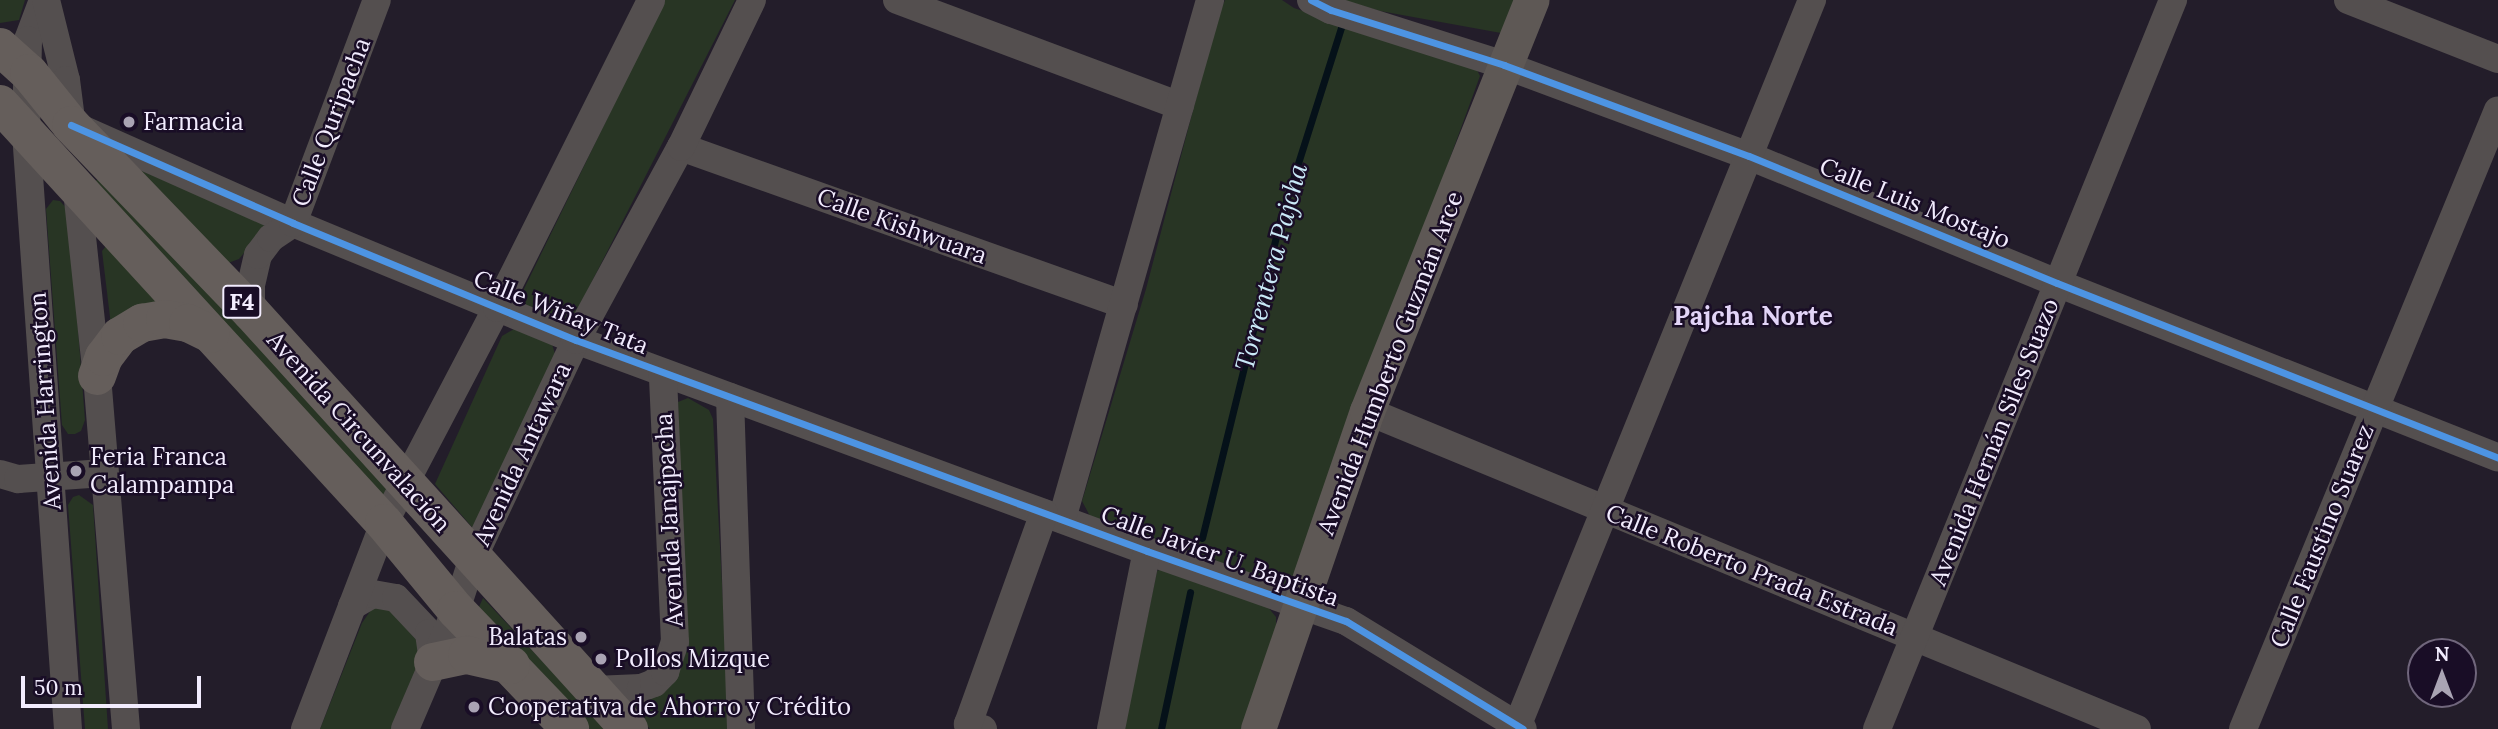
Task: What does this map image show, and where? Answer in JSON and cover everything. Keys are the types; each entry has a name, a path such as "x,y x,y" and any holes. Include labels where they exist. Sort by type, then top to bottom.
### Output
{"highway":[{"name":"Avenida Circunvalación","path":"0,47 29,73 71,125 251,312 629,729"},
{"name":"Avenida Circunvalación","path":"0,104 384,523 456,610 570,729"},
{"path":"97,376 104,357 120,337 142,323 165,318 188,323 211,334"},
{"path":"433,662 467,655 511,665"}],"main road":[{"name":"Avenida Humberto Guzmán Arce","path":"1258,729 1367,411 1531,0"}],"street":[{"name":"Avenida Harrington","path":"45,0 28,40 26,133 68,729"},
{"name":"Avenida Harrington","path":"45,0 66,80 97,376 126,729"},
{"name":"Calle Quripacha","path":"251,312 251,285 258,255 271,238 293,223 377,0"},
{"path":"305,729 384,523 497,308 651,0"},
{"name":"Avenida Antawara","path":"405,729 456,610 472,558 576,340 681,147 752,0"},
{"path":"897,0 1180,106"},
{"path":"983,729 968,724 1053,516 1124,305 1210,0"},
{"path":"1519,728 1812,0"},
{"name":"Avenida Hernán Siles Suazo","path":"1877,729 2173,0"},
{"path":"2348,0 2498,59"},
{"name":"Calle Luis Mostajo","path":"1321,5 1504,65 1749,156 2057,283 2498,458"},
{"name":"Calle Faustino Suarez","path":"2243,729 2498,110"},
{"name":"Calle Wiñay Tata","path":"71,125 293,223 576,340 1053,516"},
{"name":"Calle Kishwuara","path":"681,147 1124,305"},
{"name":"Avenida Janajpacha","path":"594,690 641,688 654,683 664,672 675,642 663,373"},
{"path":"730,397 741,729"},
{"name":"Calle Roberto Prada Estrada","path":"1367,411 2137,729"},
{"path":"0,474 18,479 104,473"},
{"name":"Calle Javier U. Baptista","path":"1053,516 1346,621 1519,728"},
{"path":"1111,729 1147,551"},
{"path":"352,606 373,594 396,598 429,633 433,662"}],"green space":[{"path":"0,0 25,0 19,20 0,23"},
{"path":"665,0 735,0 577,311 569,321 563,322 521,303 522,293"},
{"path":"1225,0 1282,0 1294,8 1476,68 1480,76 1300,569 1295,579 1286,586 1091,518 1082,501 1146,289 1217,19"},
{"path":"1342,0 1516,0 1501,33 1380,11"},
{"path":"136,168 264,224 264,229 239,259 228,263"},
{"path":"102,176 389,488 382,502 93,183"},
{"path":"53,200 60,201 69,211 85,420 81,431 75,434 68,434 62,425 46,209"},
{"path":"106,246 159,303 111,325 102,251"},
{"path":"514,329 552,344 555,354 477,533 435,484 502,336"},
{"path":"688,398 709,410 713,419 730,729 650,729 630,706 632,701 682,663 685,656 678,402"},
{"path":"79,495 93,505 108,729 85,729 68,505 73,497"},
{"path":"1163,568 1267,606 1276,617 1276,626 1241,729 1124,729 1157,571"},
{"path":"483,598 606,729 590,729 479,607"},
{"path":"373,607 392,611 424,649 397,729 320,729 362,623"}],"waterway":[{"name":"Torrentera Pajcha","path":"1202,538 1280,220 1343,21"},
{"name":"Torrentera Pajcha","path":"1161,729 1190,592"}],"cycle path":[{"path":"1311,0 1331,10 1504,65 1749,156 2057,283 2498,458"},
{"path":"71,125 293,223 576,340 1147,551 1346,621 1523,729"}],"place":[{"name":"Farmacia","path":"129,122"},
{"name":"Feria Franca Calampampa","path":"76,471"},
{"name":"Balatas","path":"581,637"},
{"name":"Pollos Mizque","path":"601,659"},
{"name":"Cooperativa de Ahorro y Crédito","path":"474,707"}],"district":[{"name":"Pajcha Norte","path":"1753,316"}]}
